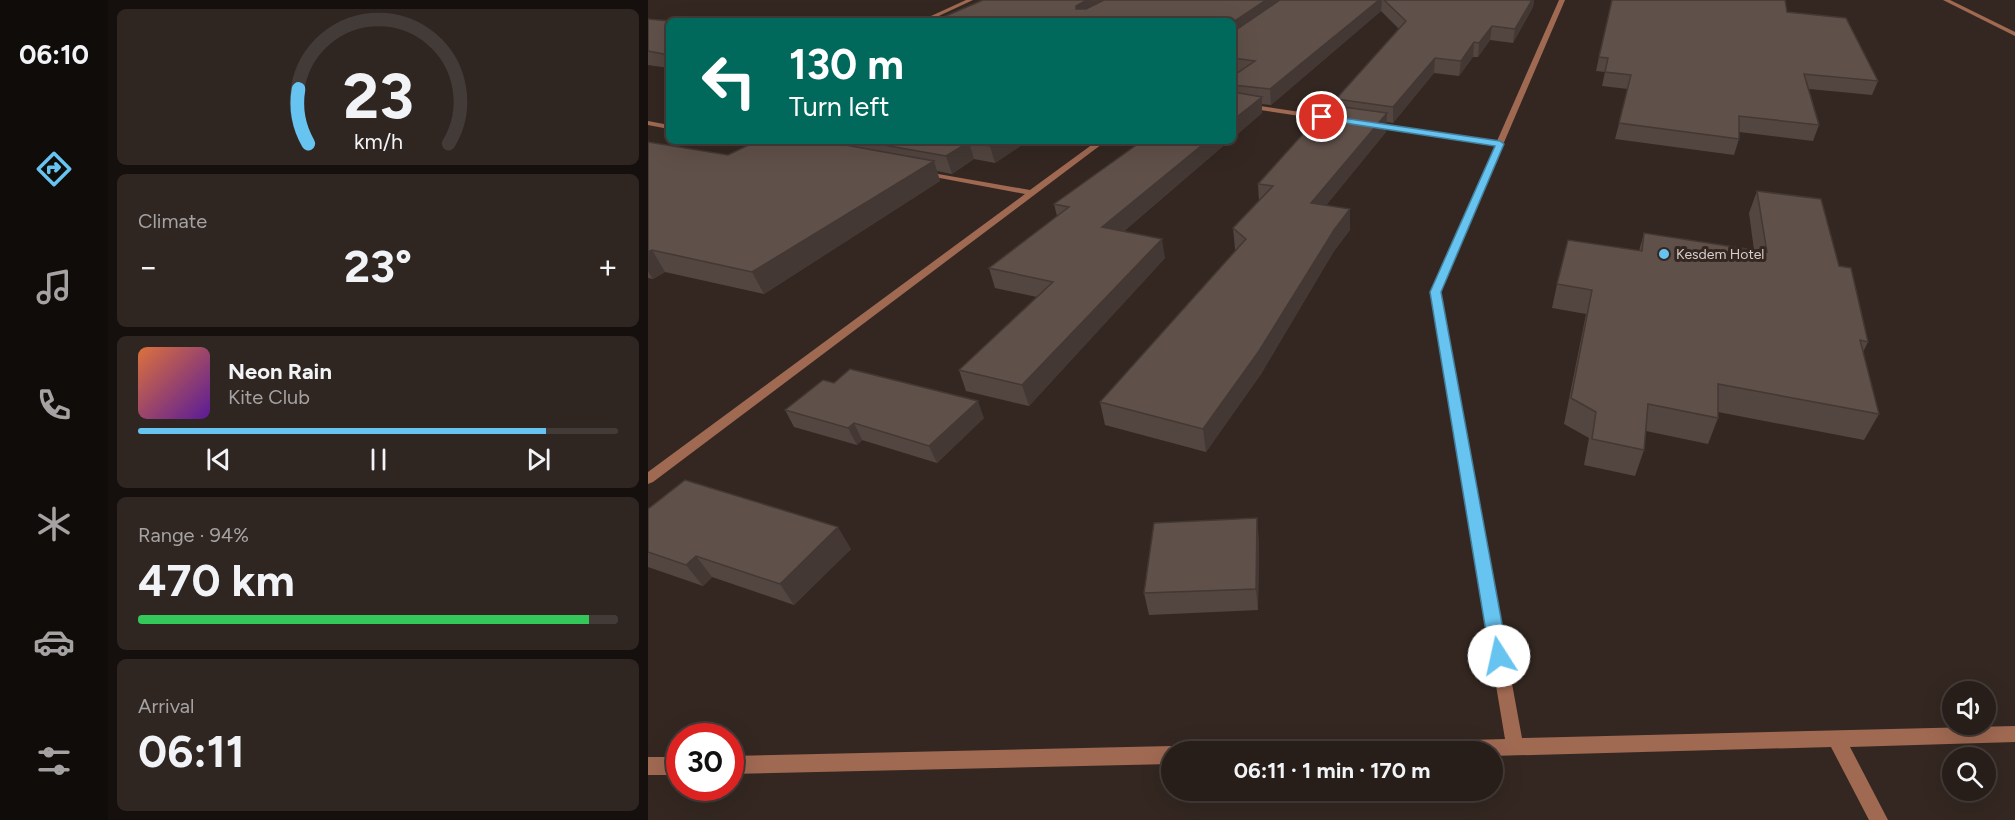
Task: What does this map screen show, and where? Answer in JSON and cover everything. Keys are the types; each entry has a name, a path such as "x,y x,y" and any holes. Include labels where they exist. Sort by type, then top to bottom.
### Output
{"street":[{"path":"931,18 970,0"},
{"path":"1515,747 1436,292 1562,0"},
{"path":"1946,0 2015,34"},
{"path":"1236,104 1337,120"},
{"path":"648,123 666,126"},
{"path":"1361,123 1500,144"},
{"path":"765,144 782,147"},
{"path":"648,479 1098,144"},
{"path":"919,172 1032,193"},
{"path":"1503,747 2015,734"},
{"path":"1837,740 1879,820"},
{"path":"744,765 1161,755"},
{"path":"648,766 666,766"}],"building":[{"path":"983,0 1087,0 1076,6 1076,9 1086,9 1104,0 1266,0 1236,20 1236,18 941,18"},
{"path":"1280,0 1379,0 1270,89 1236,85 1236,74 1255,61 1236,58 1236,30"},
{"path":"1384,0 1532,0 1515,29 1492,26 1479,43 1474,42 1461,61 1435,58 1393,107 1336,99 1406,21"},
{"path":"1612,0 1785,0 1787,12 1846,18 1878,81 1804,74 1819,125 1739,116 1739,139 1619,123 1631,75 1605,72 1608,58 1599,57"},
{"path":"648,19 666,21 666,54 648,51"},
{"path":"1236,93 1262,97 1236,118"},
{"path":"1329,105 1387,113 1311,203 1350,209 1334,230 1259,351 1203,429 1100,402 1246,239 1233,228 1273,186 1258,184"},
{"path":"648,142 728,155 751,144 840,144 934,161 752,272 652,250 648,252"},
{"path":"878,144 966,144 946,156"},
{"path":"1138,144 1203,144 1102,227 1162,239 1022,385 959,370 1053,282 989,268 1069,207 1054,204"},
{"path":"1757,191 1821,199 1839,266 1851,268 1868,342 1860,340 1879,414 1718,384 1718,418 1648,404 1644,450 1592,439 1596,412 1571,398 1592,290 1557,284 1568,240 1642,251 1644,233 1767,252"},
{"path":"850,369 978,401 929,446 854,423 848,428 785,410 823,380 834,383"},
{"path":"685,480 838,527 780,584 696,556 686,565 648,552 648,509"},
{"path":"1257,518 1256,589 1144,593 1154,523"}],"place":[{"name":"Kesdem Hotel","path":"1664,254"}],"route":[{"path":"1322,117 1500,144 1436,292 1499,656"}]}
